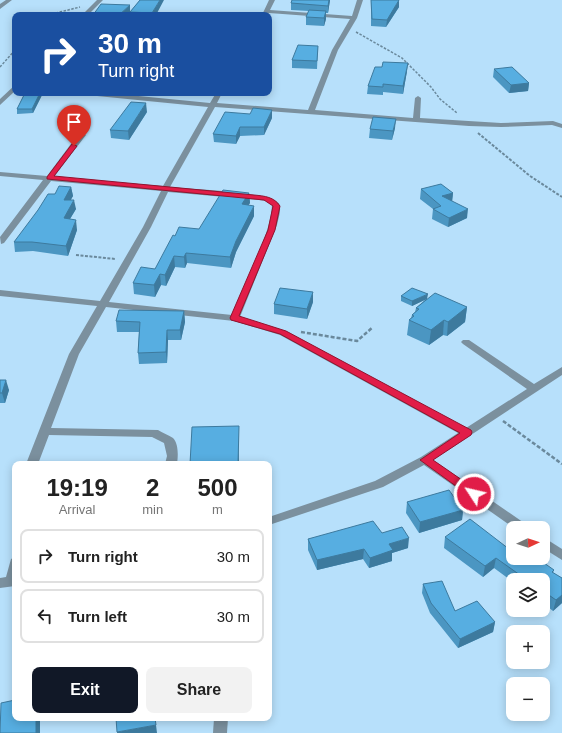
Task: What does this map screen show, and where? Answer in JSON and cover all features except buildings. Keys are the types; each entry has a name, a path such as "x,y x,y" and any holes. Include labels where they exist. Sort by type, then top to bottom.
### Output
{"street":[{"path":"0,7 8,0"},
{"path":"88,12 100,0"},
{"path":"266,12 272,0"},
{"path":"311,111 335,50 354,18 360,0"},
{"path":"272,13 354,18"},
{"path":"0,103 12,92"},
{"path":"118,96 213,105 416,118 469,124 501,126 553,123 562,126"},
{"path":"33,461 74,354 147,227 166,188 218,96"},
{"path":"416,118 418,98"},
{"path":"1,241 82,135"},
{"path":"0,174 265,198 273,202 277,206 272,230 234,318"},
{"path":"0,293 234,318 283,332 467,432"},
{"path":"466,342 534,389"},
{"path":"272,520 380,484 425,460 562,370"},
{"path":"44,431 154,433 169,441 172,456 171,461"},
{"path":"425,460 513,521"},
{"path":"550,547 562,555"},
{"path":"9,582 12,572"},
{"path":"220,733 221,721"}],"path":[{"path":"59,12 80,6 84,3"},
{"path":"349,26 373,43 402,58 431,87 440,99 530,176 562,197"},
{"path":"0,67 12,53"},
{"path":"76,255 114,260 128,259"},
{"path":"283,332 306,331 357,341 373,326"},
{"path":"494,415 562,464"}],"route":[{"path":"74,146 49,178 265,198 273,202 277,206 272,230 234,318 249,321 283,332 467,432 425,460 474,494"}]}
